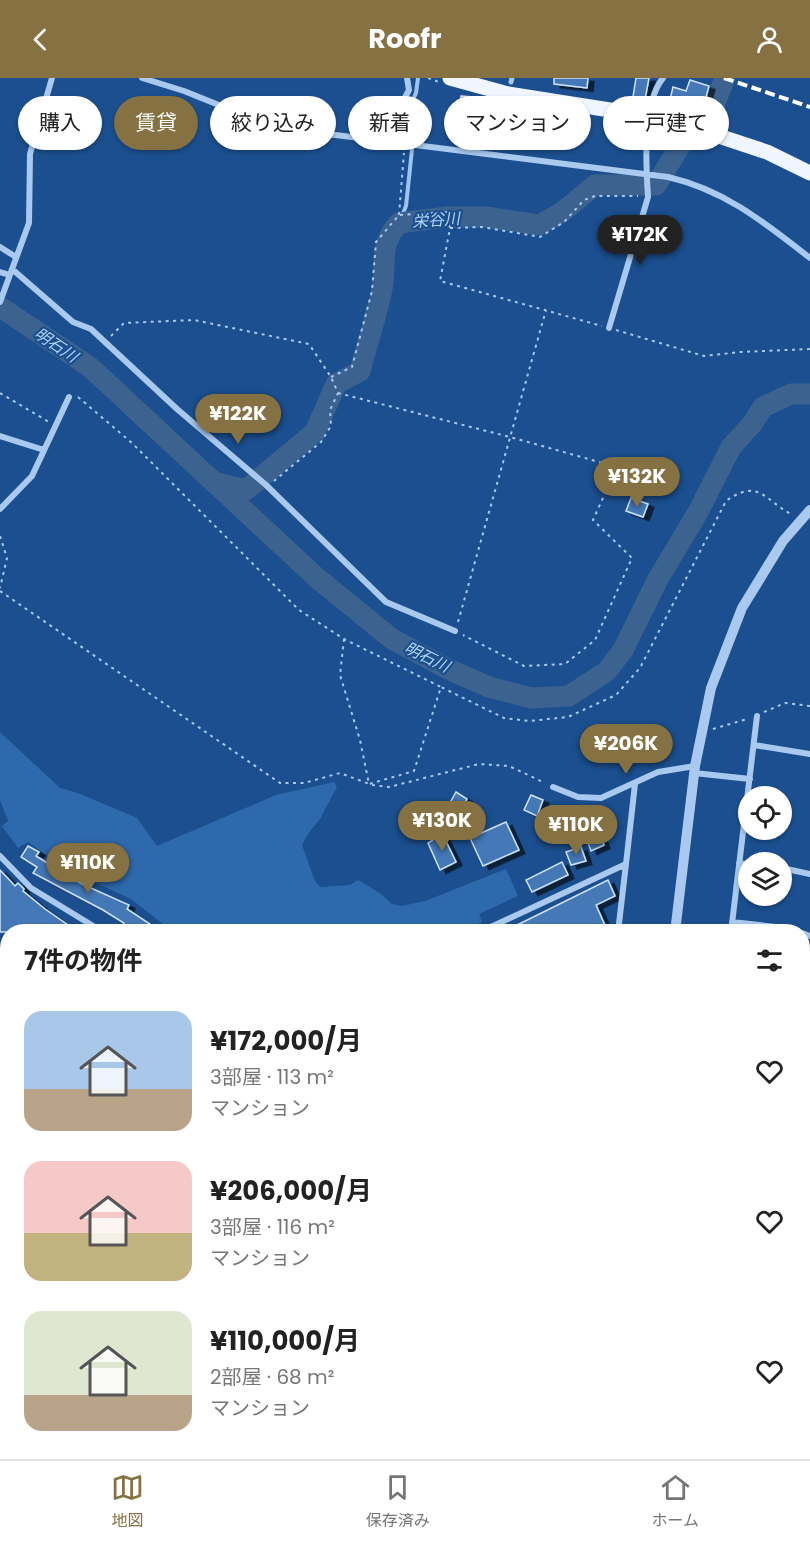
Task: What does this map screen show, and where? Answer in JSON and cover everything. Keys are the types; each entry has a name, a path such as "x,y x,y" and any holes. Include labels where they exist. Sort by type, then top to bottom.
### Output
{"main road":[{"path":"450,78 508,94 603,109"},
{"path":"729,139 767,152 810,173"}],"street":[{"path":"0,302 29,223 30,154 52,78"},
{"path":"142,78 256,120 296,130 348,137"},
{"path":"406,96 409,90 407,78"},
{"path":"653,96 663,78"},
{"path":"432,147 649,177 668,177 701,187 753,214 810,258"},
{"path":"609,328 648,194 649,150"},
{"path":"0,247 16,257"},
{"path":"0,272 11,272 73,321 91,329 177,409 267,486 386,602 455,631"},
{"path":"0,509 33,476 69,397"},
{"path":"0,436 44,450"},
{"path":"676,924 694,770 711,688 742,608 783,541 807,514"},
{"path":"741,852 757,716"},
{"path":"754,745 810,754"},
{"path":"553,787 578,797 601,798 658,772 694,770 750,780"},
{"path":"619,924 635,784"},
{"path":"0,856 31,888 90,924"},
{"path":"497,924 626,864"},
{"path":"792,870 810,874"},
{"path":"738,878 732,922 750,924"}],"path":[{"path":"331,376 352,367 372,291 376,242 399,214 404,150"},
{"path":"450,228 481,226 540,237 564,222 584,200 595,196 648,194"},
{"path":"399,214 447,212 450,228 440,281 704,356 810,349"},
{"path":"338,393 510,436 618,466 593,520 632,558 594,640 565,664 524,666 455,631 510,436 546,310"},
{"path":"105,343 124,323 194,320 309,344 331,376 338,393 330,410 331,426 321,442 267,486"},
{"path":"0,393 22,408 55,425"},
{"path":"69,397 77,396 132,443 299,609 344,639 504,718 529,721 568,717 616,695 640,668 726,501 740,491 755,490 791,515 807,514"},
{"path":"0,536 7,558 0,590 280,783 304,783 340,773 369,784 389,787 460,768 479,764 495,764 509,766 553,787"},
{"path":"344,639 340,675 360,740 369,784"},
{"path":"369,784 414,771 441,687"}],"shaded area":[{"path":"0,732 60,788 78,793 137,818 157,846 276,795 334,782 337,787 320,819 302,845 315,881 320,887 350,885 358,880 380,893 392,904 402,906 425,901 506,869 518,896 479,914 482,922 478,924 163,924 131,899 67,870 28,842 18,848 2,826 8,821 0,800"}],"building":[{"path":"554,78 588,78 587,88 554,84"},
{"path":"636,78 649,78 646,96 633,96"},
{"path":"690,80 709,86 706,96 671,96 673,87 686,91"},
{"path":"631,498 648,504 643,517 626,511"},
{"path":"456,792 467,799 458,815 447,808"},
{"path":"531,795 543,800 537,816 524,810"},
{"path":"506,822 519,850 483,866 470,838"},
{"path":"598,830 604,845 591,851 585,835"},
{"path":"442,833 456,862 440,870 428,843"},
{"path":"28,846 39,852 36,856 82,884 129,905 127,909 150,924 124,924 103,910 33,873 37,867 21,857"},
{"path":"581,847 586,861 571,865 566,852"},
{"path":"562,862 568,875 532,892 526,880"},
{"path":"0,870 15,886 18,883 24,889 23,891 67,924 0,924"},
{"path":"608,880 615,896 596,905 604,924 519,924"}],"waterway":[{"path":"399,223 406,206 413,140 406,131 406,115 416,93 418,78"},
{"name":"栄谷川","path":"214,482 246,490 315,432 336,384 360,371 381,294 385,248 399,223 447,217 486,217 539,225 561,213 595,185 656,185 687,135 710,115 725,78"},
{"name":"明石川","path":"0,307 90,367 317,578 392,639 450,670 489,687 531,698 569,696 607,671 623,650 658,579 698,512 731,447 752,424 763,407 791,394 810,394"}],"railway":[{"path":"724,78 810,107"}]}
